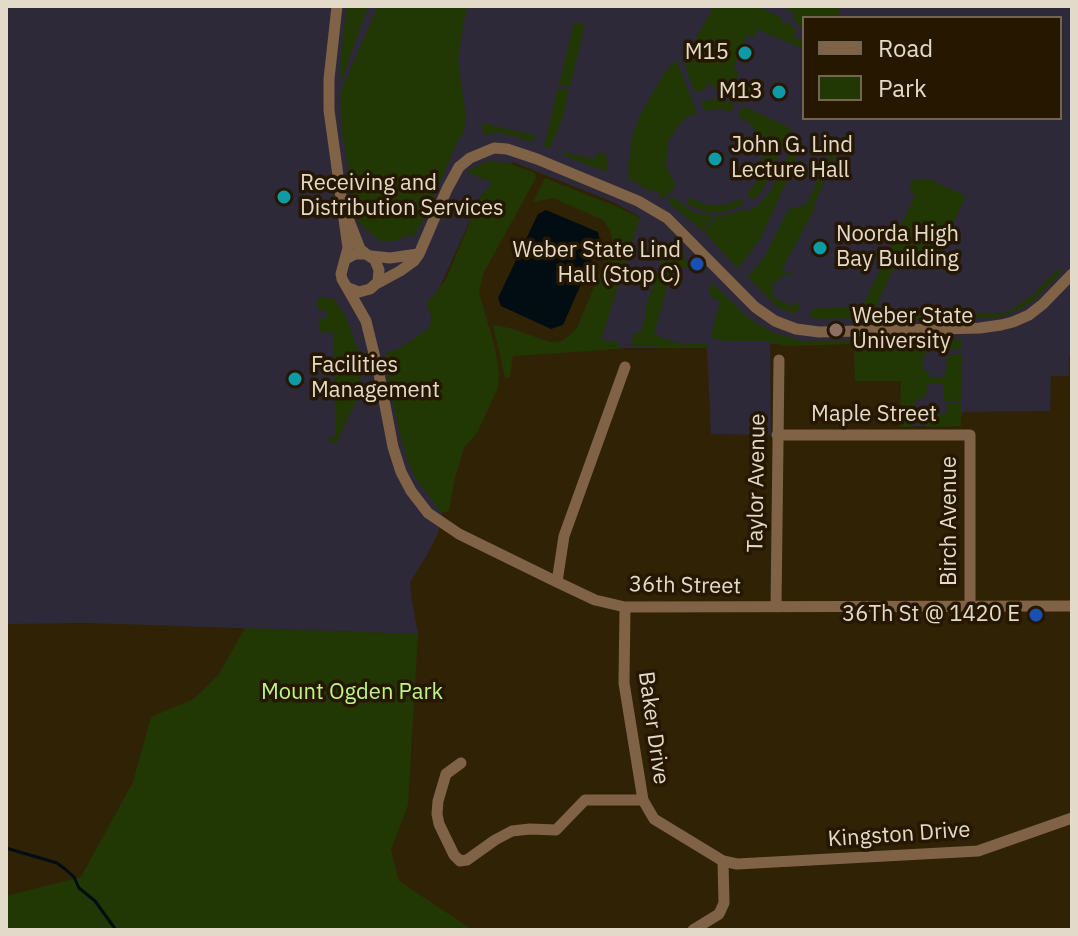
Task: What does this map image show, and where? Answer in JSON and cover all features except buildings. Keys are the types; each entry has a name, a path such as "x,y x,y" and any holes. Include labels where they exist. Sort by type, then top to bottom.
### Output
{"street":[{"path":"337,6 329,110 348,248 341,274 349,288 359,292 373,287 414,261 459,167 482,152 501,148 624,194 667,218 755,307 775,321 796,329 819,332 1001,325 1029,315 1072,274"},
{"path":"342,199 360,249 378,264 373,287"},
{"path":"346,259 355,254 390,258 419,254"},
{"name":"36th Street","path":"366,321 373,287"},
{"name":"36th Street","path":"349,288 366,321 401,472 428,513 459,534 595,600 625,607 1072,606"},
{"name":"Taylor Avenue","path":"776,607 779,360"},
{"path":"557,582 564,536 625,367"},
{"name":"Maple Street","path":"777,435 970,435"},
{"name":"Birch Avenue","path":"970,435 970,606"},
{"name":"Baker Drive","path":"625,607 624,683 643,800 654,819 723,861"},
{"path":"461,763 446,774 437,814 454,855 460,861 467,860 512,831 556,830 585,800 643,800"},
{"name":"Kingston Drive","path":"723,861 737,864 978,851 1072,818"},
{"path":"693,930 719,914 724,903 723,861"}],"shaded area":[{"name":"Weber State University","path":"6,6 1072,6 1072,357 1069,355 1069,376 1051,376 1050,411 962,412 960,426 900,426 901,381 855,381 854,344 770,344 771,435 711,434 707,348 593,348 640,217 613,202 513,162 481,196 430,309 462,446 438,533 410,582 418,634 87,623 6,624"},
{"path":"546,210 598,232 600,241 563,325 551,329 501,306 498,298 538,214"}],"green space":[{"path":"347,6 368,6 341,82 340,65"},
{"path":"378,6 468,6 458,62 466,115 462,138 459,138 414,237 406,236 395,241 380,241 358,222 342,130 340,93"},
{"path":"714,6 757,6 782,18 782,24 789,22 797,32 792,37 802,40 802,48 757,29 754,38 749,35 746,38 733,69 739,72 735,81 754,90 751,97 733,91 735,85 732,90 705,85 706,89 695,92 683,61"},
{"path":"841,6 838,16 802,16 801,28 793,18 794,14 786,8"},
{"path":"574,22 585,25 570,87 559,84"},
{"path":"677,61 697,113 679,125 668,142 666,163 676,186 664,199 653,189 651,192 628,178 629,160 639,117 666,70 669,71 669,66"},
{"path":"558,88 569,90 562,120 550,148 544,146"},
{"path":"715,99 734,103 731,112 704,110 701,102"},
{"path":"743,106 791,128 765,185 752,200 747,193 761,172 763,155 756,131 738,115"},
{"path":"482,123 535,135 533,142 499,132 484,135"},
{"path":"796,137 801,142 791,172 780,173"},
{"path":"835,142 841,144 813,207 815,209 782,269 794,275 784,273 772,287 772,296 792,307 799,302 797,313 789,312 775,305 748,277 765,256 788,210 807,204"},
{"path":"564,152 594,159 598,152 607,155 607,172 563,155"},
{"path":"493,161 535,173 536,178 483,274 479,293 495,347 498,388 477,433 464,448 448,512 441,512 410,467 386,370 386,353 400,348 429,328 432,317 426,304 445,281 481,196 493,183 466,172"},
{"path":"789,176 761,238 738,269 704,232 717,216 745,209 747,212 757,206 778,177"},
{"path":"545,178 640,218 601,340 618,342 620,349 513,356 510,377 505,378 493,325 550,342 562,341 576,330 613,242 603,220 553,198 533,202"},
{"path":"929,179 966,196 937,258 899,257 877,304 877,317 810,317 814,308 844,307 859,314 915,195 909,190 913,180"},
{"path":"672,197 693,212 714,216 703,231 668,202"},
{"path":"689,198 718,205 740,198 745,204 718,213 707,212 686,204"},
{"path":"672,243 686,256 684,258 691,266 689,269 673,265 654,335 681,344 708,344 707,348 631,346 635,332 640,333 665,250"},
{"path":"1060,267 1060,274 1031,303 1005,316 905,320 901,314 1006,313 1033,295"},
{"path":"713,284 750,319 774,333 802,341 961,339 961,349 929,348 929,353 923,354 923,370 929,371 929,377 945,377 947,355 962,354 961,401 944,401 944,383 927,384 927,395 923,395 923,399 916,397 915,413 910,412 913,427 900,427 901,381 855,381 854,344 786,346 766,341 723,341 711,337 720,301 709,295 709,287"},
{"path":"333,298 345,314 360,355 361,391 336,444 325,438 336,436 333,332 320,332 319,319 327,317 326,310 318,310 317,299"},
{"path":"947,403 961,403 961,426 925,427 929,415 946,414"},
{"name":"Mount Ogden Park","path":"245,628 418,634 408,805 391,850 399,881 473,930 6,930 6,896 81,877 133,782 151,717 194,699 219,674"}],"waterway":[{"path":"6,848 57,863 74,877 79,888 95,901 116,930"}],"place":[{"name":"M15","path":"745,53"},
{"name":"M13","path":"779,92"},
{"name":"John G. Lind Lecture Hall","path":"715,159"},
{"name":"Receiving and Distribution Services","path":"284,197"},
{"name":"Noorda High Bay Building","path":"820,248"},
{"name":"Weber State Lind Hall (Stop C)","path":"697,264"},
{"name":"Weber State University","path":"836,330"},
{"name":"Facilities Management","path":"295,379"},
{"name":"36Th St @ 1420 E","path":"1036,615"}]}
